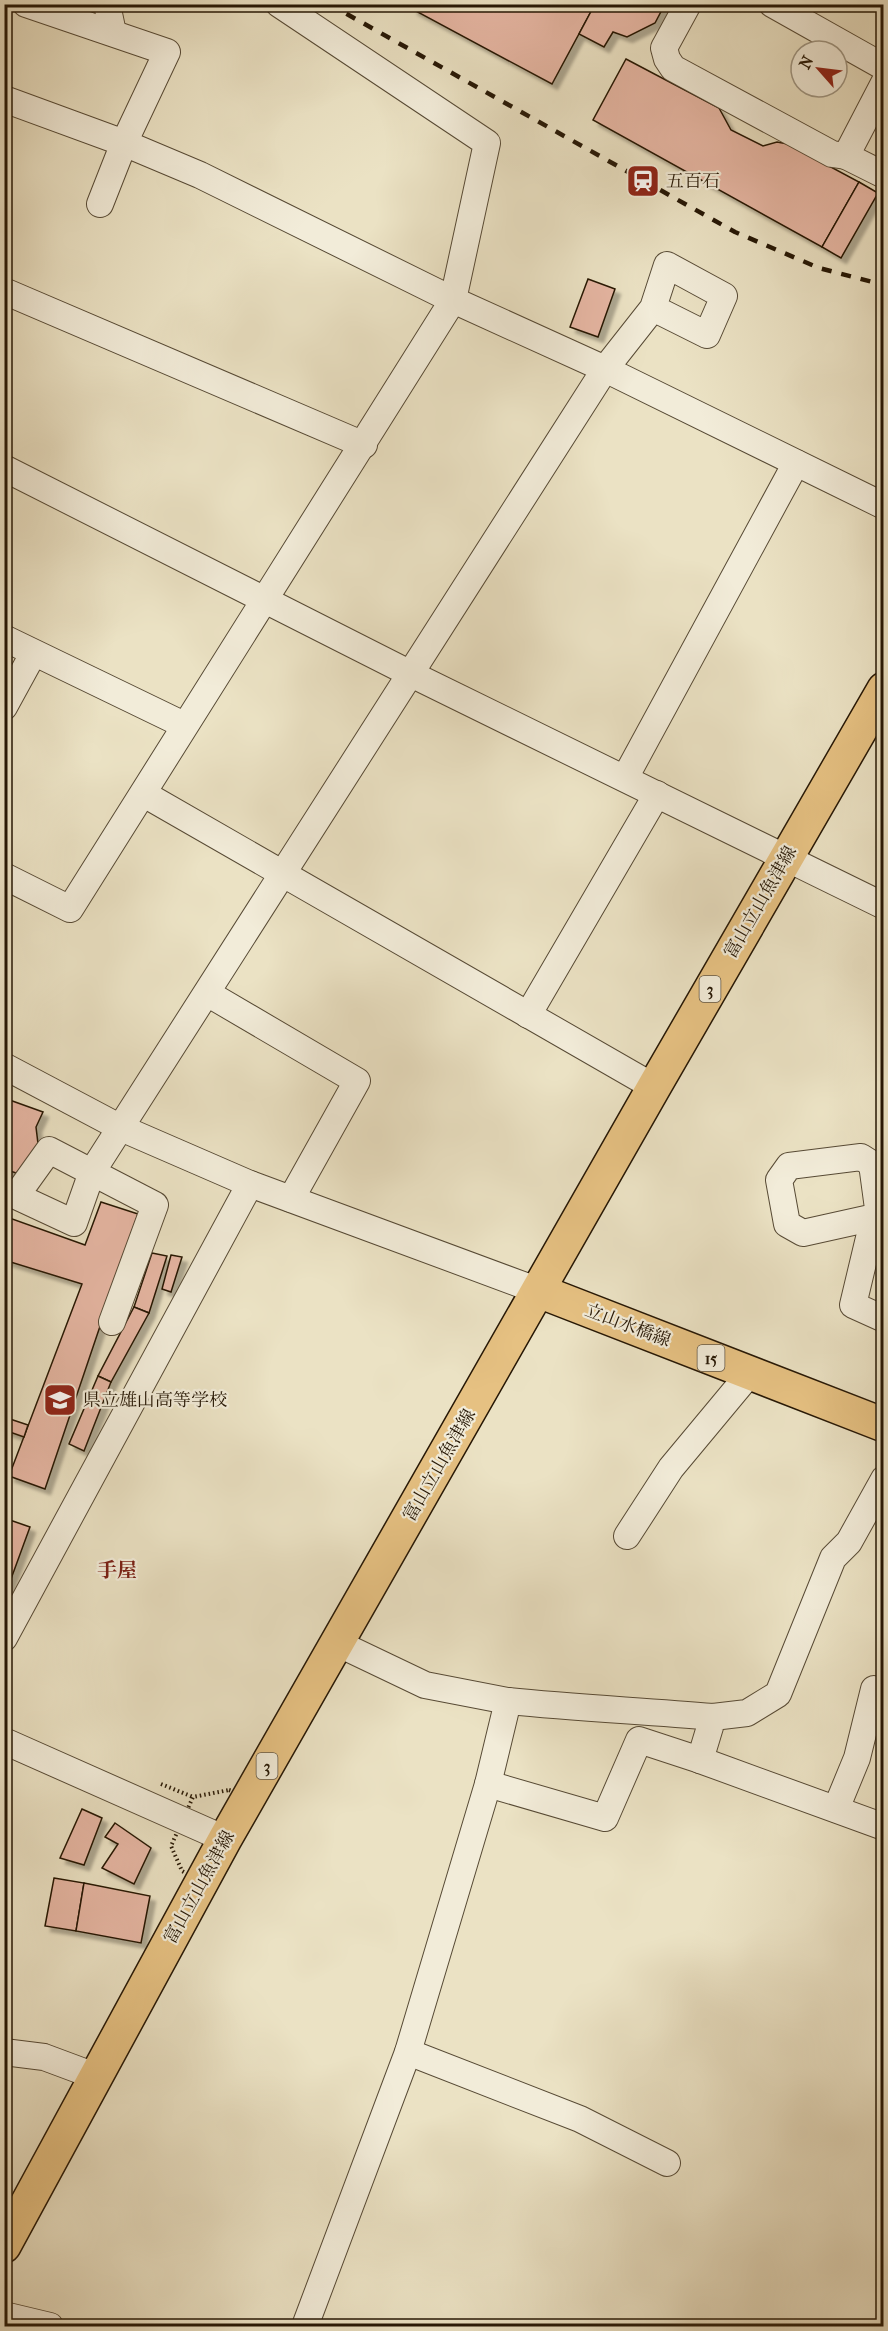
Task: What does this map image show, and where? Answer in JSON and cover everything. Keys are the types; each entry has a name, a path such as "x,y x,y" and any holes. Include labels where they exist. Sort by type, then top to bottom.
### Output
{"main road":[{"name":"富山立山魚津線","path":"4,2246 225,1839 785,858 884,689"},
{"name":"立山水橋線","path":"539,1291 884,1425"}],"street":[{"path":"27,4 85,13 113,33 167,51 124,142 100,204"},
{"path":"107,4 113,33"},
{"path":"4,876 70,909 144,794 184,725 364,445 453,300 487,142 279,4"},
{"path":"688,4 664,48 673,68 832,154 846,156 884,175"},
{"path":"772,4 884,67"},
{"path":"846,156 884,83"},
{"path":"4,99 124,142 200,175 453,300 605,369 884,506"},
{"path":"4,291 364,445"},
{"path":"112,1322 155,1205 92,1172 49,1150 15,1181 16,1196 74,1223 92,1172 284,875 605,369 653,308"},
{"path":"625,778 796,463"},
{"path":"4,468 411,674 884,906"},
{"path":"4,638 184,725"},
{"path":"4,707 33,654"},
{"path":"144,794 654,1087"},
{"path":"528,1015 657,794"},
{"path":"207,993 357,1081 291,1199"},
{"path":"4,1066 121,1128 250,1184 539,1291"},
{"path":"4,1638 250,1184"},
{"path":"879,1216 853,1305 884,1319"},
{"path":"627,1536 671,1468 750,1373"},
{"path":"337,1643 425,1685 508,1701 597,1710 638,1710 713,1717 747,1713 778,1694 833,1558 849,1542 884,1479"},
{"path":"836,1809 856,1758 874,1689 884,1692"},
{"path":"305,2326 408,2052 488,1784 508,1701"},
{"path":"700,1760 713,1717"},
{"path":"488,1784 605,1818 639,1740 884,1827"},
{"path":"4,1741 225,1839"},
{"path":"4,2052 44,2057 95,2076"},
{"path":"408,2052 580,2119 667,2163"},
{"path":"4,2315 50,2326"}],"building":[{"path":"414,4 595,4 552,84 412,9"},
{"path":"595,4 665,4 655,23 627,37 613,32 604,47 579,34"},
{"path":"626,59 719,108 731,130 763,146 777,142 788,144 859,182 822,247 593,120"},
{"path":"859,182 878,193 841,258 822,247"},
{"path":"588,279 615,289 598,337 570,327"},
{"path":"4,1098 43,1112 36,1127 39,1152 30,1163 16,1173 4,1169"},
{"path":"101,1202 138,1214 45,1489 9,1476 82,1284 4,1260 4,1216 85,1245"},
{"path":"152,1253 167,1256 149,1313 134,1307"},
{"path":"171,1255 182,1257 171,1292 162,1289"},
{"path":"134,1307 149,1313 111,1382 98,1376"},
{"path":"98,1376 111,1382 84,1451 69,1444"},
{"path":"4,1417 28,1425 24,1437 4,1430"},
{"path":"4,1518 30,1527 4,1598"},
{"path":"82,1809 102,1818 84,1865 60,1858"},
{"path":"115,1823 151,1848 134,1884 102,1868 118,1844 105,1837"},
{"path":"54,1878 84,1883 76,1931 45,1926"},
{"path":"84,1883 150,1896 141,1943 76,1931"}],"railway":[{"path":"329,4 735,232 819,268 884,285"}],"place":[{"name":"五百石","path":"643,181"},
{"name":"県立雄山高等学校","path":"60,1400"}],"district":[{"name":"手屋","path":"117,1570"}]}
